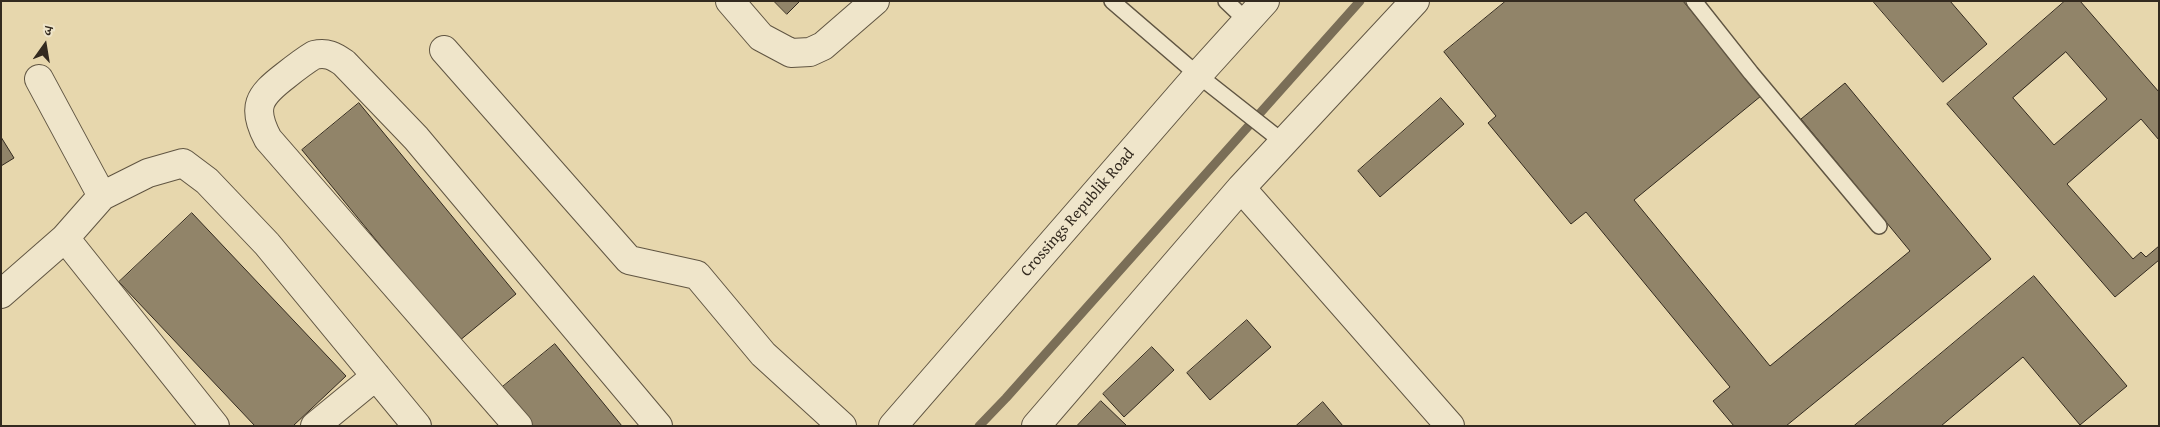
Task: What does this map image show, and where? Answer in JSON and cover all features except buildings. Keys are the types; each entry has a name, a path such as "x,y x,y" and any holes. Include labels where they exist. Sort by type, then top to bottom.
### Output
{"street":[{"path":"730,1 761,36 791,53 810,52 823,46 875,1"},
{"name":"Crossings Republik Road","path":"893,426 1198,75 1265,1"},
{"path":"1036,426 1241,188 1415,1"},
{"path":"444,50 629,260 697,274 763,354 842,426"},
{"path":"518,426 268,139 258,115 260,102 268,89 314,55 321,53 333,55 344,63 416,138 658,426"},
{"path":"39,79 102,196"},
{"path":"1,294 66,238 102,196 148,173 183,163 208,181 267,244 417,426"},
{"path":"1241,188 1450,426"},
{"path":"66,238 214,426"},
{"path":"314,426 376,376"}],"lane":[{"path":"1112,1 1198,75 1283,142"},
{"path":"1226,1 1247,21"},
{"path":"1694,1 1751,73 1879,226"}],"waterway":[{"path":"979,426 1360,1"}]}
